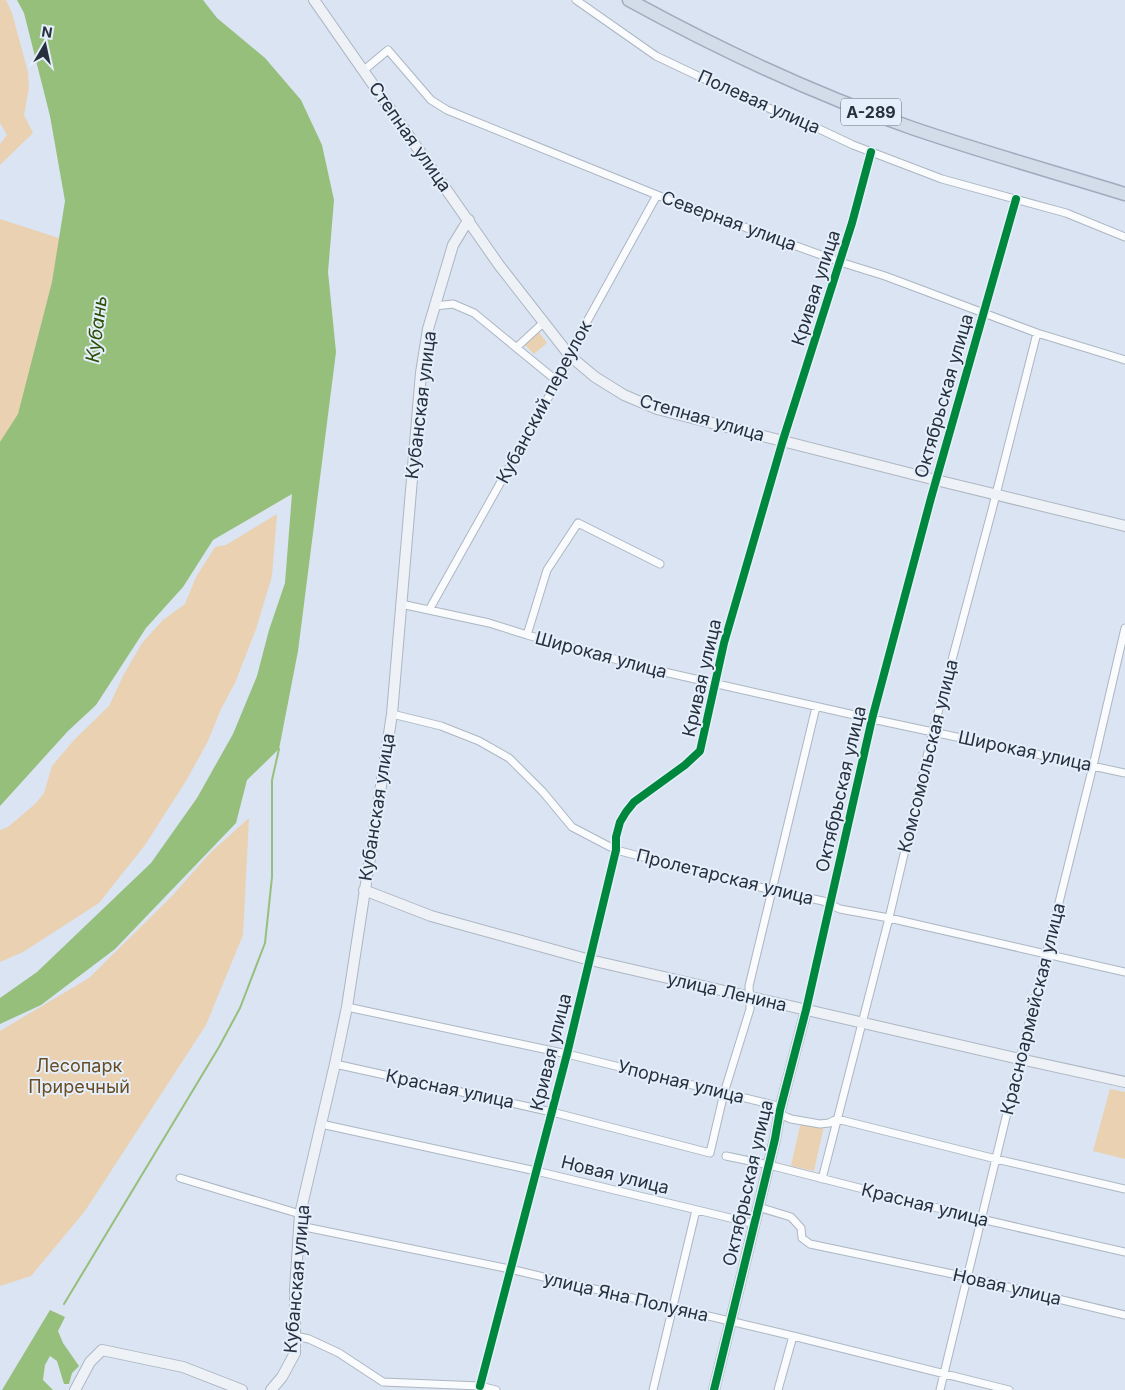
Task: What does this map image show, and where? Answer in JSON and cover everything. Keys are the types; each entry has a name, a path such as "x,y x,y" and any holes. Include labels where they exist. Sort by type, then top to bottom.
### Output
{"highway":[{"name":"Полевая улица","path":"629,0 681,29 833,98 911,128 1125,194"},
{"name":"А-289","path":"645,0 686,23 758,58 837,91 914,120 1125,186"}],"street":[{"name":"Степная улица","path":"314,0 499,265 570,356 595,377 624,395 657,409 1125,526"},
{"name":"Полевая улица","path":"576,0 656,56 736,94 798,119 853,145 942,179 1066,213 1125,237"},
{"name":"Северная улица","path":"363,71 388,50 431,100 447,110 657,195 840,262 885,276 1037,333 1125,360"},
{"name":"Кривая улица","path":"480,1386 567,1054 616,850 616,837 620,822 634,802 685,765 700,751 724,644 783,440 852,223 871,152"},
{"name":"Кубанский переулок","path":"429,610 557,381 574,345 657,195"},
{"name":"Октябрьская улица","path":"714,1390 732,1321 780,1110 806,1010 872,719 936,480 1016,199"},
{"name":"Кубанская улица","path":"271,1390 282,1377 295,1353 295,1290 300,1214 347,1007 392,714 421,373 428,329 454,245 469,220"},
{"path":"435,306 454,304 474,313 557,381"},
{"path":"517,348 544,322"},
{"name":"Комсомольская улица","path":"822,1179 933,731 1037,333"},
{"path":"527,635 547,570 578,523 660,564"},
{"name":"Широкая улица","path":"401,604 489,623 651,669 816,707 1125,773"},
{"name":"Красноармейская улица","path":"940,1390 1125,628"},
{"path":"724,1093 750,1009 749,986 816,707"},
{"name":"Пролетарская улица","path":"392,714 441,726 479,740 509,758 543,792 572,827 616,850 771,890 823,901 840,909 888,918 1125,972"},
{"name":"улица Ленина","path":"364,890 431,916 590,960 1125,1082"},
{"name":"Упорная улица","path":"347,1007 567,1054 774,1105 784,1116 791,1119 820,1124 829,1123 837,1118 996,1159 1125,1189"},
{"name":"Красная улица","path":"335,1064 552,1112 710,1153 724,1093"},
{"name":"Новая улица","path":"321,1124 536,1170 754,1224"},
{"name":"Красная улица","path":"726,1156 981,1219 1125,1252"},
{"path":"180,1178 300,1214"},
{"name":"Новая улица","path":"758,1207 791,1217 801,1228 802,1238 810,1244 967,1277 1125,1315"},
{"path":"653,1390 696,1210"},
{"name":"улица Яна Полуяна","path":"300,1226 510,1269 732,1321 1009,1390"},
{"path":"295,1336 309,1339 339,1353 383,1382 388,1390"},
{"path":"778,1390 793,1336"},
{"path":"75,1390 90,1362 102,1350 183,1367 242,1390"},
{"path":"383,1382 480,1386 496,1390"}],"green space":[{"path":"0,0 6,0 12,13 28,72 29,88 24,115 33,133 0,165 0,144 7,135 0,123"},
{"path":"0,219 71,242 60,321 0,457"},
{"path":"538,331 547,343 534,354 524,344"},
{"path":"277,514 272,576 256,629 235,683 221,709 208,741 186,781 145,845 99,903 23,952 0,962 0,830 8,827 35,804 44,793 52,766 74,740 109,706 123,676 142,643 163,620 185,604 196,577 215,547 226,545"},
{"name":"Лесопарк Приречный","path":"249,818 243,935 206,1025 85,1211 31,1276 0,1286 0,1031 89,978 172,896 210,853"},
{"path":"1110,1089 1125,1092 1125,1159 1093,1151"},
{"path":"801,1121 824,1126 814,1171 791,1166"}],"water":[{"name":"Кубань","path":"17,0 203,0 217,18 265,58 301,100 322,145 334,200 328,272 336,352 298,651 279,749 247,780 236,823 115,949 41,1005 0,1024 0,998 37,972 151,863 197,798 233,734 257,676 269,630 285,583 292,494 213,540 183,587 146,628 96,705 68,731 0,806 0,442 18,414 52,282 65,201 50,116 24,13"},
{"path":"50,1310 65,1317 58,1331 63,1343 79,1366 72,1373 69,1384 64,1384 57,1361 50,1356 45,1365 43,1380 53,1390 2,1390"}],"waterway":[{"path":"64,1304 219,1047 240,1008 265,943 272,877 272,780 279,749"}],"cycle path":[{"path":"480,1386 567,1054 616,850 616,837 620,822 634,802 685,765 700,751 724,643 783,440 852,223 871,152"},
{"path":"714,1390 775,1139 780,1110 806,1010 872,719 931,498 1016,199"}]}
